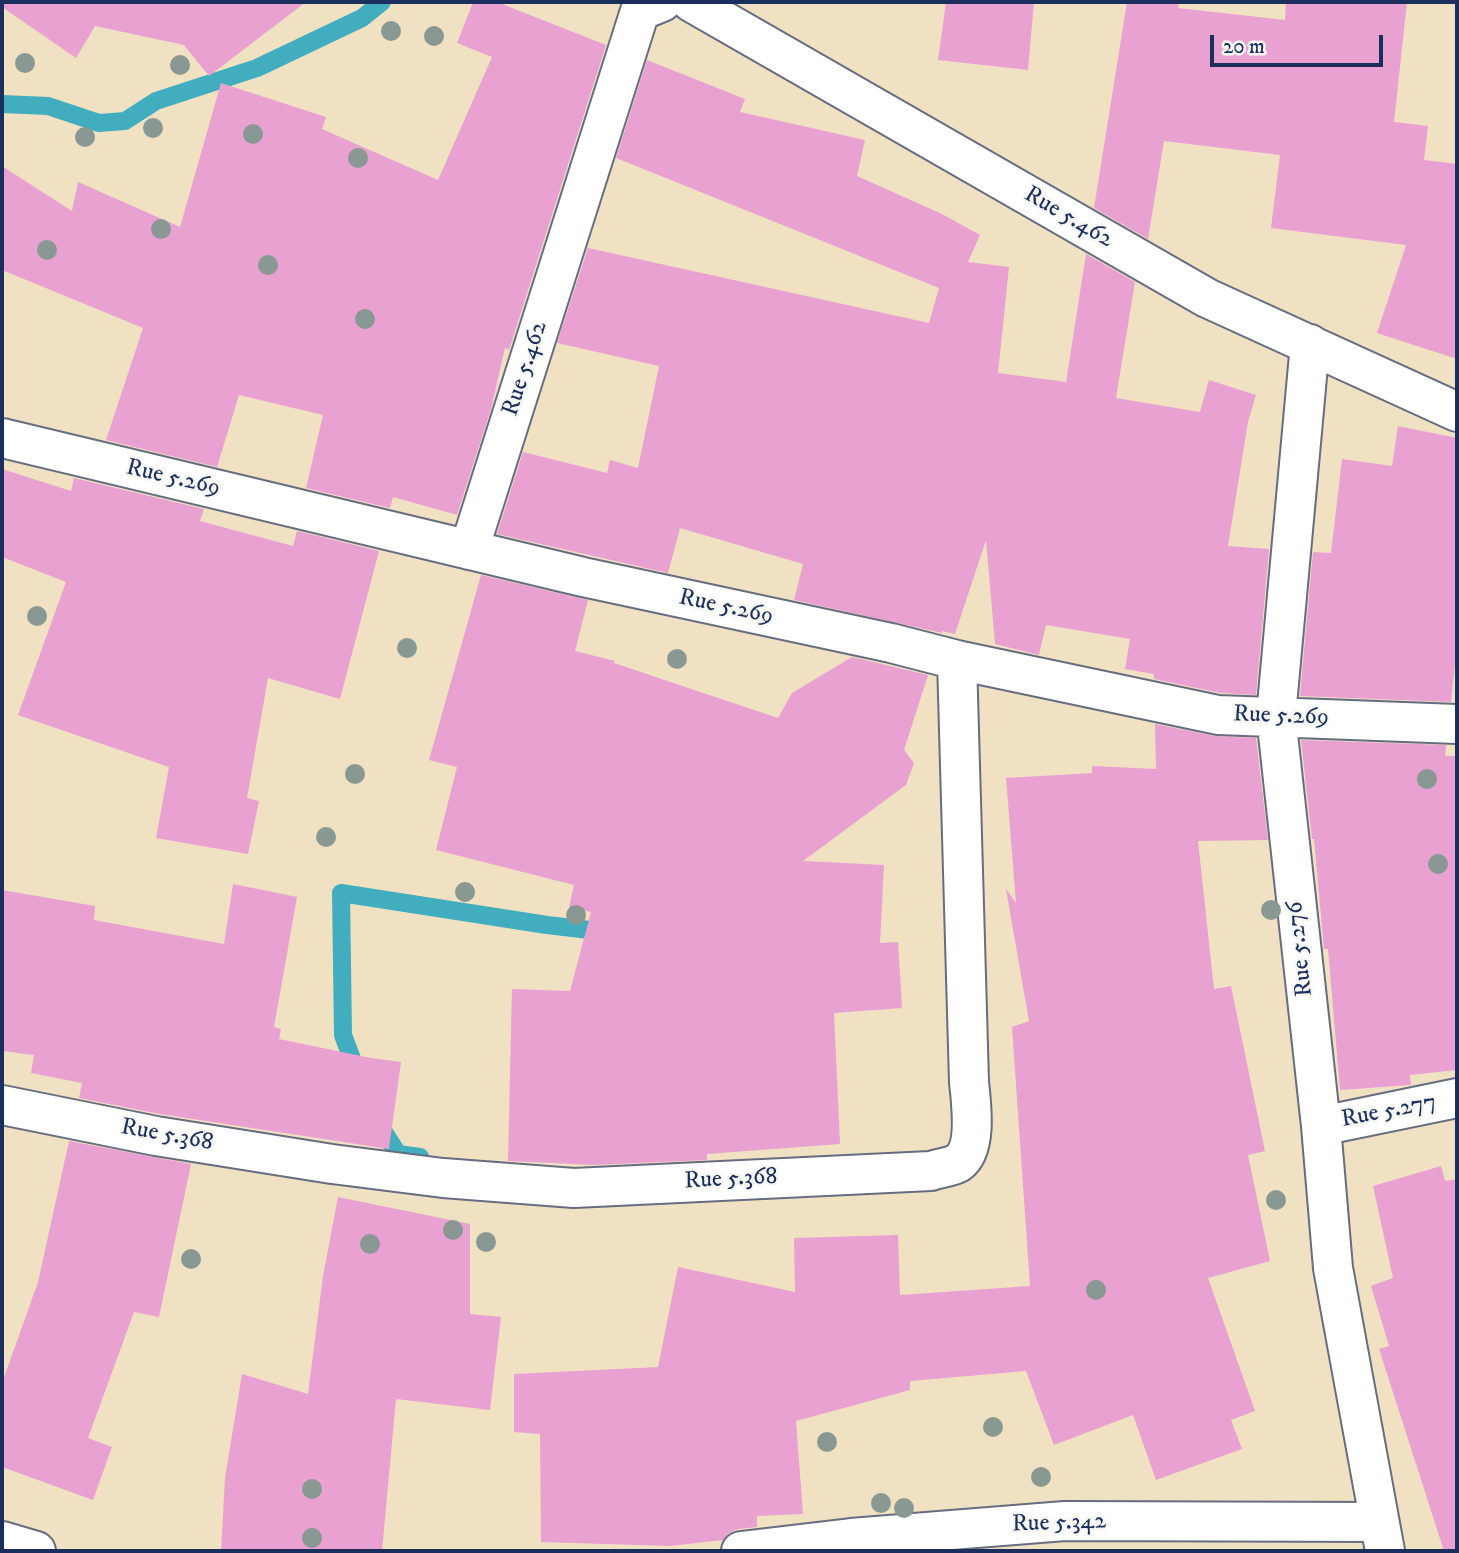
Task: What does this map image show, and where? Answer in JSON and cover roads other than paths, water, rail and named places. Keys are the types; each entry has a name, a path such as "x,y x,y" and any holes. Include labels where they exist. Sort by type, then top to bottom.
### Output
{"street":[{"name":"Rue 5.462","path":"469,550 640,11 662,2"},
{"name":"Rue 5.462","path":"691,2 1207,298 1457,412"},
{"name":"Rue 5.276","path":"1310,344 1276,716 1321,1126 1333,1268 1382,1536"},
{"name":"Rue 5.269","path":"2,438 583,577 1219,715 1457,724"},
{"name":"Rue 5.368","path":"2,1105 156,1136 332,1164 443,1178 574,1188 931,1171 959,1163 968,1148 972,1121 957,660"},
{"name":"Rue 5.277","path":"1321,1126 1457,1098"},
{"name":"Rue 5.342","path":"741,1551 851,1538 1065,1521 1382,1536"},
{"path":"2,1541 36,1551"}],"waterway":[{"path":"2,104 48,106 99,123 125,121 156,101 257,68 362,18 382,2"},
{"path":"358,1075 343,1035 341,893 607,932"},
{"path":"378,1123 398,1154 420,1157"}]}
